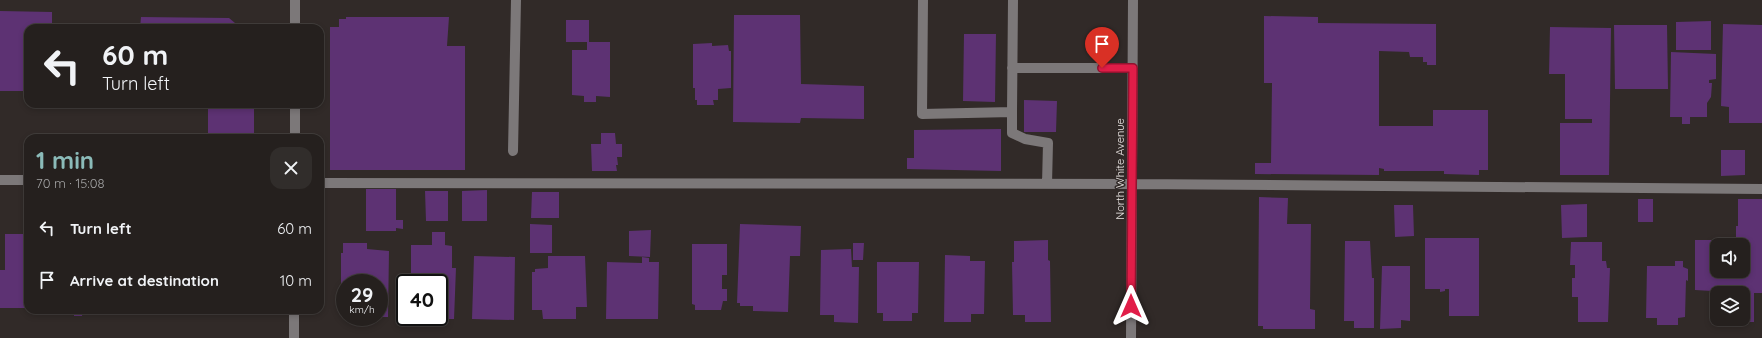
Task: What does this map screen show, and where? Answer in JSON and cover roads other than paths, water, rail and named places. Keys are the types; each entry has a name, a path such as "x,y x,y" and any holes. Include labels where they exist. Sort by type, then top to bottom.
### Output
{"street":[{"path":"295,0 295,24"},
{"path":"513,151 516,0"},
{"path":"924,0 922,114 1012,112"},
{"path":"1013,0 1012,133 1024,139 1048,143 1047,184"},
{"name":"North White Avenue","path":"1131,338 1133,0"},
{"path":"1012,68 1133,68"},
{"path":"295,108 295,134"},
{"path":"0,180 24,180"},
{"path":"324,183 1132,184 1762,189"},
{"path":"294,314 294,338"}]}
